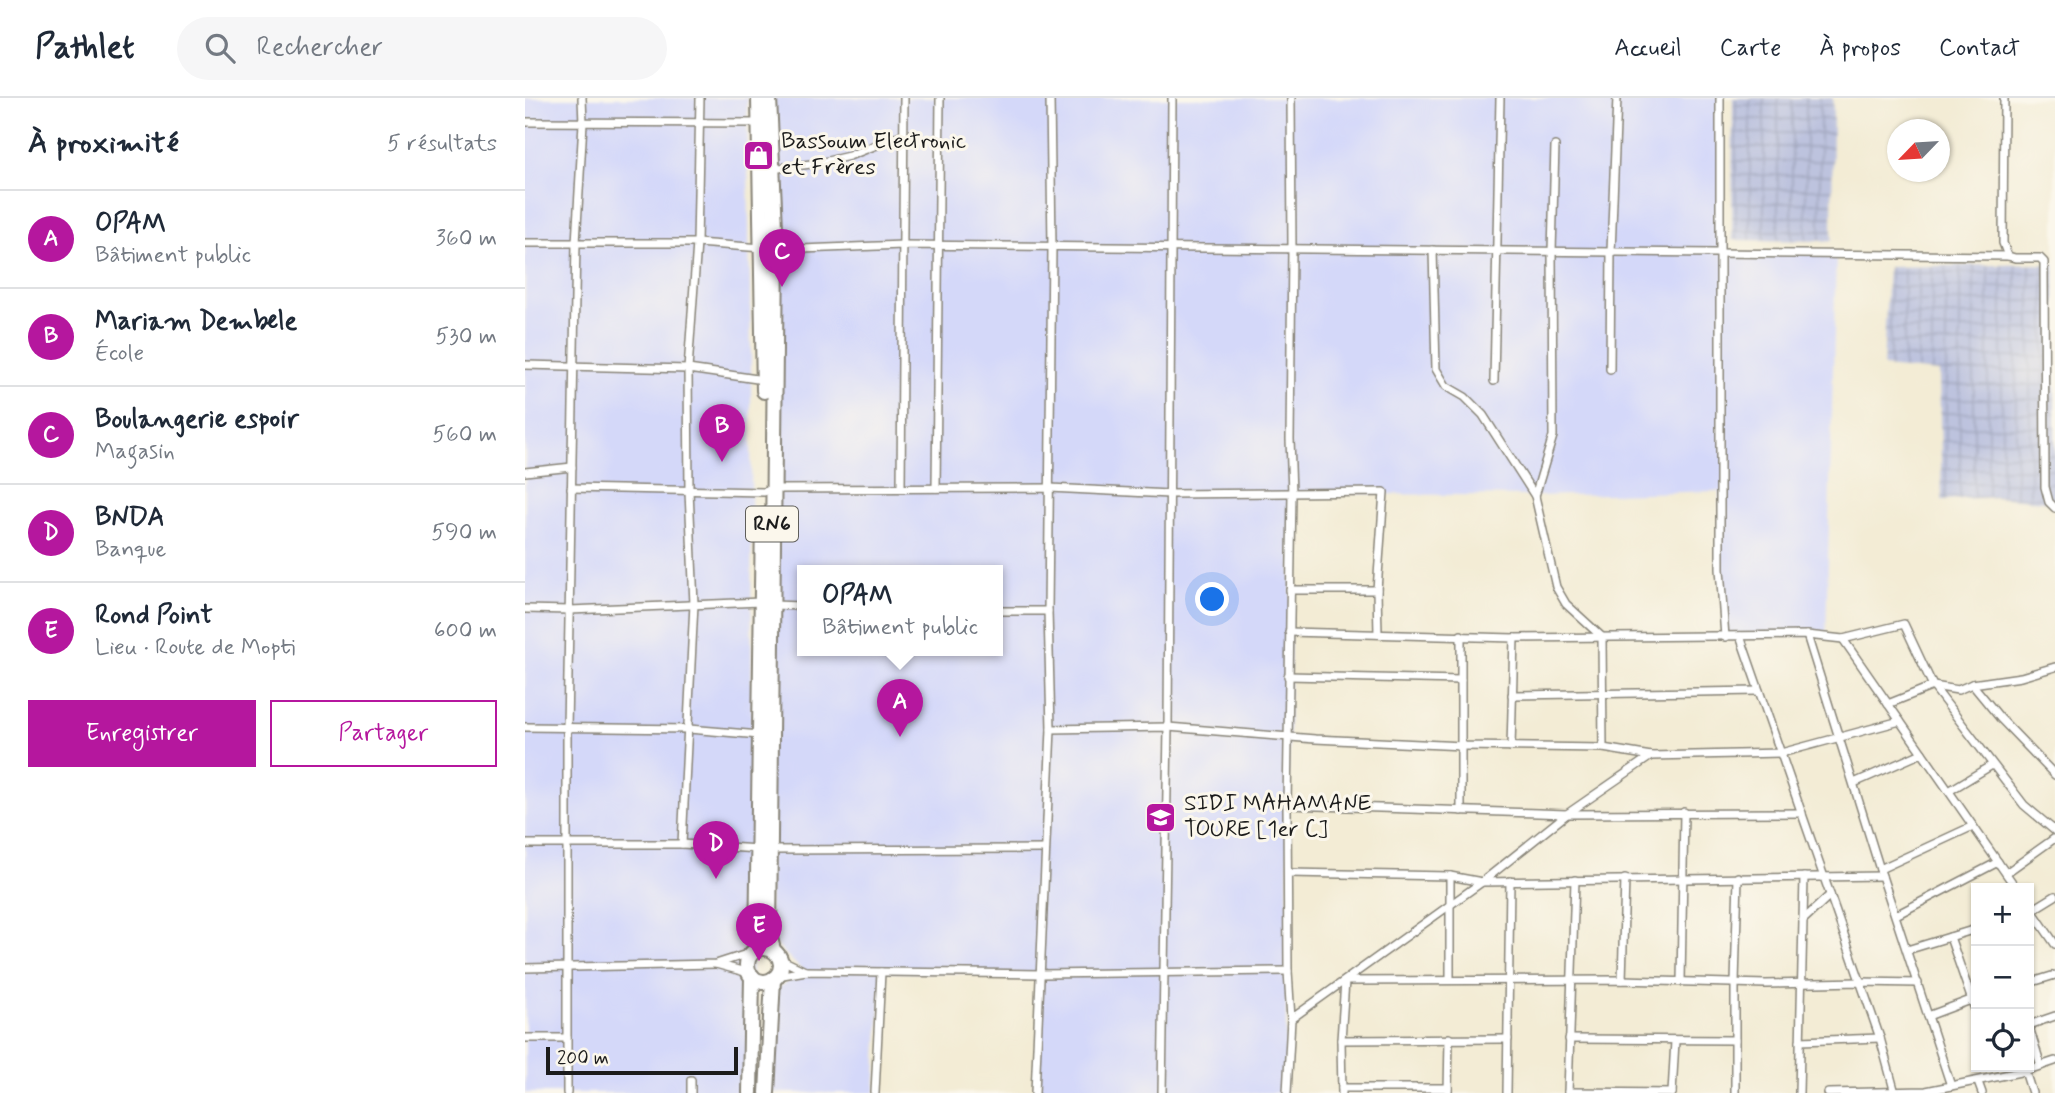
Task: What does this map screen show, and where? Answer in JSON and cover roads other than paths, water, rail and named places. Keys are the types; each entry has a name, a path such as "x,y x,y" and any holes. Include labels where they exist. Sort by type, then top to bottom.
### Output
{"highway":[{"name":"RN6","path":"755,951 759,939 764,850 769,249 758,98"},
{"name":"RN6","path":"768,490 764,380 771,169 769,98"},
{"name":"RN6","path":"767,603 761,734 769,934 776,954"},
{"path":"750,1093 750,975 747,964 755,951 776,954 781,968 775,977 767,1093"},
{"path":"750,975 764,982 775,977"}],"street":[{"path":"567,1093 567,728 573,367 582,98"},
{"path":"682,844 694,604 689,491 688,369 697,243 700,98"},
{"path":"901,487 904,98"},
{"path":"936,488 940,98"},
{"path":"1035,1093 1051,729 1048,611 1052,247 1050,98"},
{"path":"1162,1093 1173,248 1172,98"},
{"path":"1287,1093 1291,1019 1288,971 1287,737 1292,493 1291,98"},
{"path":"1494,381 1500,98"},
{"path":"1610,369 1617,98"},
{"path":"1720,98 1720,569 1725,637"},
{"path":"2004,98 2003,243 2008,256"},
{"path":"525,122 760,123"},
{"path":"771,169 849,156 904,134"},
{"path":"1535,496 1553,436 1552,251 1555,146"},
{"path":"525,243 697,243 769,249 903,245 2040,258 2044,262 2045,487 2049,502 2055,508"},
{"path":"1433,250 1436,369 1446,386 1465,397 1483,415 1535,496 1556,587 1566,604 1602,637 1603,748"},
{"path":"525,365 688,369 764,380"},
{"path":"525,471 572,467"},
{"path":"571,488 689,491 901,487 1050,488 1169,494 1384,492 1377,590 1378,634"},
{"path":"1290,590 1377,590"},
{"path":"525,609 570,610 767,603 797,606"},
{"path":"1003,611 1048,611"},
{"path":"1289,632 1514,638 1807,635 1843,639 1904,625 1933,686 2024,804 2055,831"},
{"path":"1461,635 1461,811"},
{"path":"1807,635 1951,1086"},
{"path":"1740,636 1880,1038 1895,1092"},
{"path":"1511,747 1514,638"},
{"path":"1843,639 2013,883"},
{"path":"1888,704 1933,686 1958,691 1972,684 2021,677 2055,667"},
{"path":"1288,676 1461,680"},
{"path":"1972,684 2000,718 2055,775"},
{"path":"1512,695 1759,691"},
{"path":"1051,729 1168,727 1287,737 1463,746 1603,748 1651,757 1781,753 1900,721"},
{"path":"525,727 689,729 761,734"},
{"path":"1854,783 1922,753"},
{"path":"1291,1019 1482,882 1566,814 1651,757"},
{"path":"1949,791 1992,765"},
{"path":"1287,805 1566,814 1802,813"},
{"path":"1682,981 1684,812"},
{"path":"1288,873 1450,876 1482,882 1824,877 1881,873 1973,826"},
{"path":"2006,873 2055,838"},
{"path":"525,844 682,844 764,850 1045,849"},
{"path":"1896,915 1998,862"},
{"path":"1450,876 1450,980"},
{"path":"1735,1093 1738,877"},
{"path":"1799,1093 1804,877"},
{"path":"1622,980 1625,879"},
{"path":"1575,880 1568,1093 1672,1093 1675,1041"},
{"path":"1507,1093 1510,881"},
{"path":"1803,920 1830,895"},
{"path":"2034,908 2055,896"},
{"path":"2034,915 2055,944"},
{"path":"1907,950 1971,931"},
{"path":"1950,937 1971,990"},
{"path":"525,968 716,964 755,951"},
{"path":"776,954 806,971"},
{"path":"716,964 750,975"},
{"path":"775,977 806,971 1041,974 1288,971"},
{"path":"875,1093 881,972"},
{"path":"2034,981 2055,975"},
{"path":"1345,981 1622,980 1918,984"},
{"path":"1345,981 1341,1040 1342,1091 1448,1090 1450,1038"},
{"path":"1929,1016 1971,999"},
{"path":"2034,1024 2055,1016"},
{"path":"525,1038 567,1038"},
{"path":"1800,1041 1880,1038"},
{"path":"1341,1040 1508,1039"},
{"path":"1569,1039 1735,1040"},
{"path":"2034,1043 2041,1066"},
{"path":"2034,1068 2055,1061"},
{"path":"1828,1093 1926,1091 2018,1072"},
{"path":"2025,1072 2032,1093"},
{"path":"691,1080 691,1093"},
{"path":"1978,1082 1982,1093"}],"place":[{"name":"Bassoum Electronic et Frères","path":"758,155"},
{"name":"Boulangerie espoir","path":"782,287"},
{"name":"Mariam Dembele","path":"722,462"},
{"name":"OPAM","path":"900,737"},
{"name":"SIDI MAHAMANE TOURE [1er C]","path":"1161,817"},
{"name":"BNDA","path":"716,879"},
{"name":"Rond Point","path":"759,961"}]}
